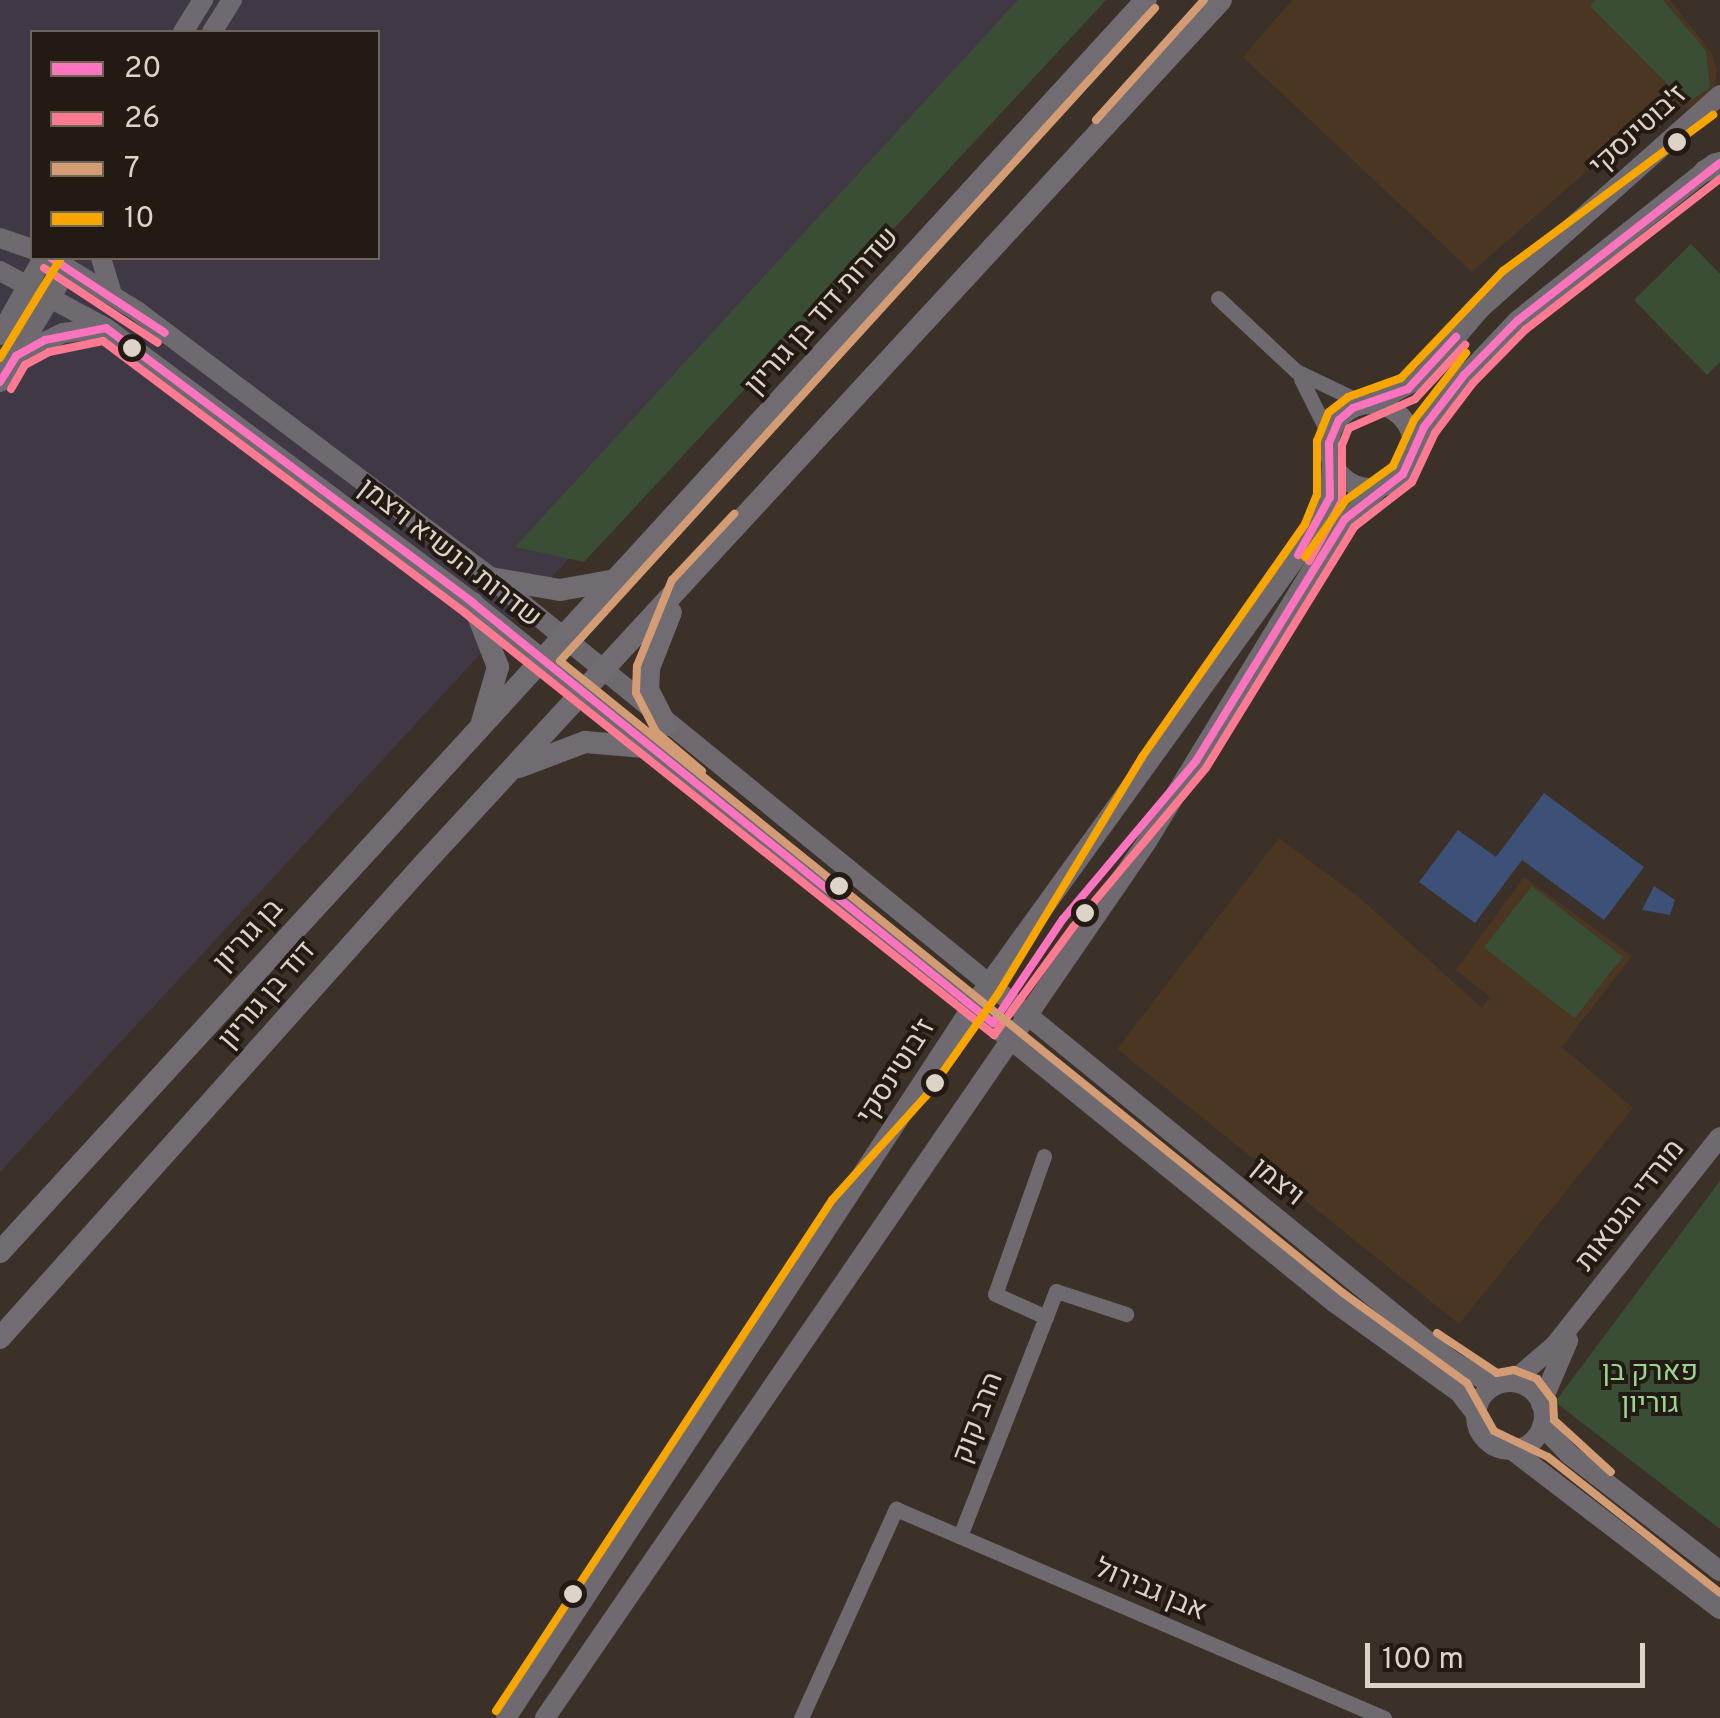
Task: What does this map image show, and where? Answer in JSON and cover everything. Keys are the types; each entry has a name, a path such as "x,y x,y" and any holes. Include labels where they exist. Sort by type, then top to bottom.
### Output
{"main road":[{"name":"שדרות דוד בן גוריון","path":"542,662 622,579 1146,0"},
{"path":"583,696 1222,0"},
{"path":"491,578 560,590 622,579"},
{"path":"666,725 648,690 649,668 683,588"},
{"path":"473,604 498,667 478,732"},
{"name":"בן גוריון","path":"0,1252 542,662"},
{"name":"דוד בן גוריון","path":"0,1338 583,696"},
{"path":"512,770 585,742 644,746"}],"street":[{"path":"184,30 203,0"},
{"path":"213,30 232,0"},
{"name":"ז'בוטינסקי","path":"1369,404 1422,377 1491,299 1720,95"},
{"path":"545,1718 1014,1040 1258,666 1335,532 1379,488 1403,474 1413,448 1448,394 1516,321 1715,164"},
{"path":"0,238 30,248"},
{"path":"0,335 42,260"},
{"path":"102,260 112,294"},
{"path":"0,382 52,294 65,261"},
{"name":"שדרות הנשיא ויצמן","path":"65,261 491,578 1028,1018"},
{"name":"שדרות הנשיא ויצמן","path":"0,270 52,294 106,328 473,604 1335,1303 1459,1392 1476,1414"},
{"path":"1218,298 1296,372 1330,437 1332,462 1351,483 1379,488"},
{"path":"16,356 62,332 106,328"},
{"path":"1296,372 1400,416 1413,448"},
{"path":"1330,437 1343,415 1369,404"},
{"name":"ז'בוטינסקי","path":"506,1718 972,1007 1316,530 1330,496 1332,462"},
{"name":"ויצמן","path":"1028,1018 1451,1360 1503,1384"},
{"name":"מורדי הגטאות","path":"1503,1384 1536,1365 1586,1308 1720,1137"},
{"path":"1044,1156 995,1294 1046,1317 1056,1292 1126,1314"},
{"name":"מורדי הגטאות","path":"1541,1404 1586,1308"},
{"name":"הרב קוק","path":"960,1536 1046,1317"},
{"path":"1512,1450 1534,1440 1542,1426 1541,1404 1530,1389 1503,1384 1476,1414 1486,1440 1512,1450 1720,1609"},
{"path":"1542,1426 1568,1454 1720,1571"},
{"name":"אבן גבירול","path":"800,1718 896,1508 1384,1718"},
{"path":"1333,1718 1340,1700"}],"shaded area":[{"path":"0,0 1087,0 0,1172"},
{"path":"1292,0 1670,0 1710,51 1717,69 1714,90 1687,109 1669,99 1472,272 1243,57"},
{"path":"1279,838 1360,898 1482,1008 1490,997 1456,970 1524,877 1632,956 1562,1047 1633,1108 1459,1324 1117,1049"}],"green space":[{"path":"1018,0 1106,0 584,562 515,547"},
{"path":"1596,0 1663,0 1706,51 1710,88 1686,103 1590,6"},
{"path":"1691,244 1720,274 1720,362 1707,375 1634,300"},
{"path":"1532,886 1623,957 1575,1018 1484,947"},
{"name":"פארק בן גוריון","path":"1720,1181 1720,1529 1555,1402"}],"water":[{"path":"1544,793 1644,867 1604,920 1522,860 1475,923 1419,882 1458,830 1496,857"},
{"path":"1654,886 1675,900 1670,915 1642,910"}],"transit line":[{"name":"7","path":"1096,120 1204,0"},
{"name":"7","path":"1155,8 560,661 1343,1293 1467,1383 1494,1431 1548,1457 1720,1593"},
{"name":"10","path":"496,1711 832,1200 926,1096 998,994 1142,757 1305,524 1317,495 1317,441 1329,412 1348,397 1401,378 1503,271 1713,115"},
{"name":"20","path":"0,382 16,356 45,340 106,328 473,603 993,1023 1063,919 1196,761 1345,519 1403,474 1424,427 1464,375 1517,321 1720,163"},
{"name":"26","path":"11,389 25,365 49,352 103,341 465,613 994,1035 1073,927 1206,768 1354,527 1412,482 1435,433 1473,383 1525,330 1720,179"},
{"name":"20","path":"54,260 165,333"},
{"name":"10","path":"0,358 60,260"},
{"name":"26","path":"44,268 158,343"},
{"name":"20","path":"1298,555 1330,497 1329,443 1339,420 1353,408 1408,389 1456,337"},
{"name":"26","path":"1309,561 1342,501 1342,445 1349,428 1415,399 1465,345"},
{"name":"10","path":"1305,557 1346,500 1393,466 1414,420 1466,353"},
{"name":"7","path":"702,771 656,732 636,693 637,666 672,580 734,514"},
{"name":"7","path":"1437,1333 1497,1373 1514,1370 1537,1379 1553,1400 1554,1420 1611,1472"}]}
